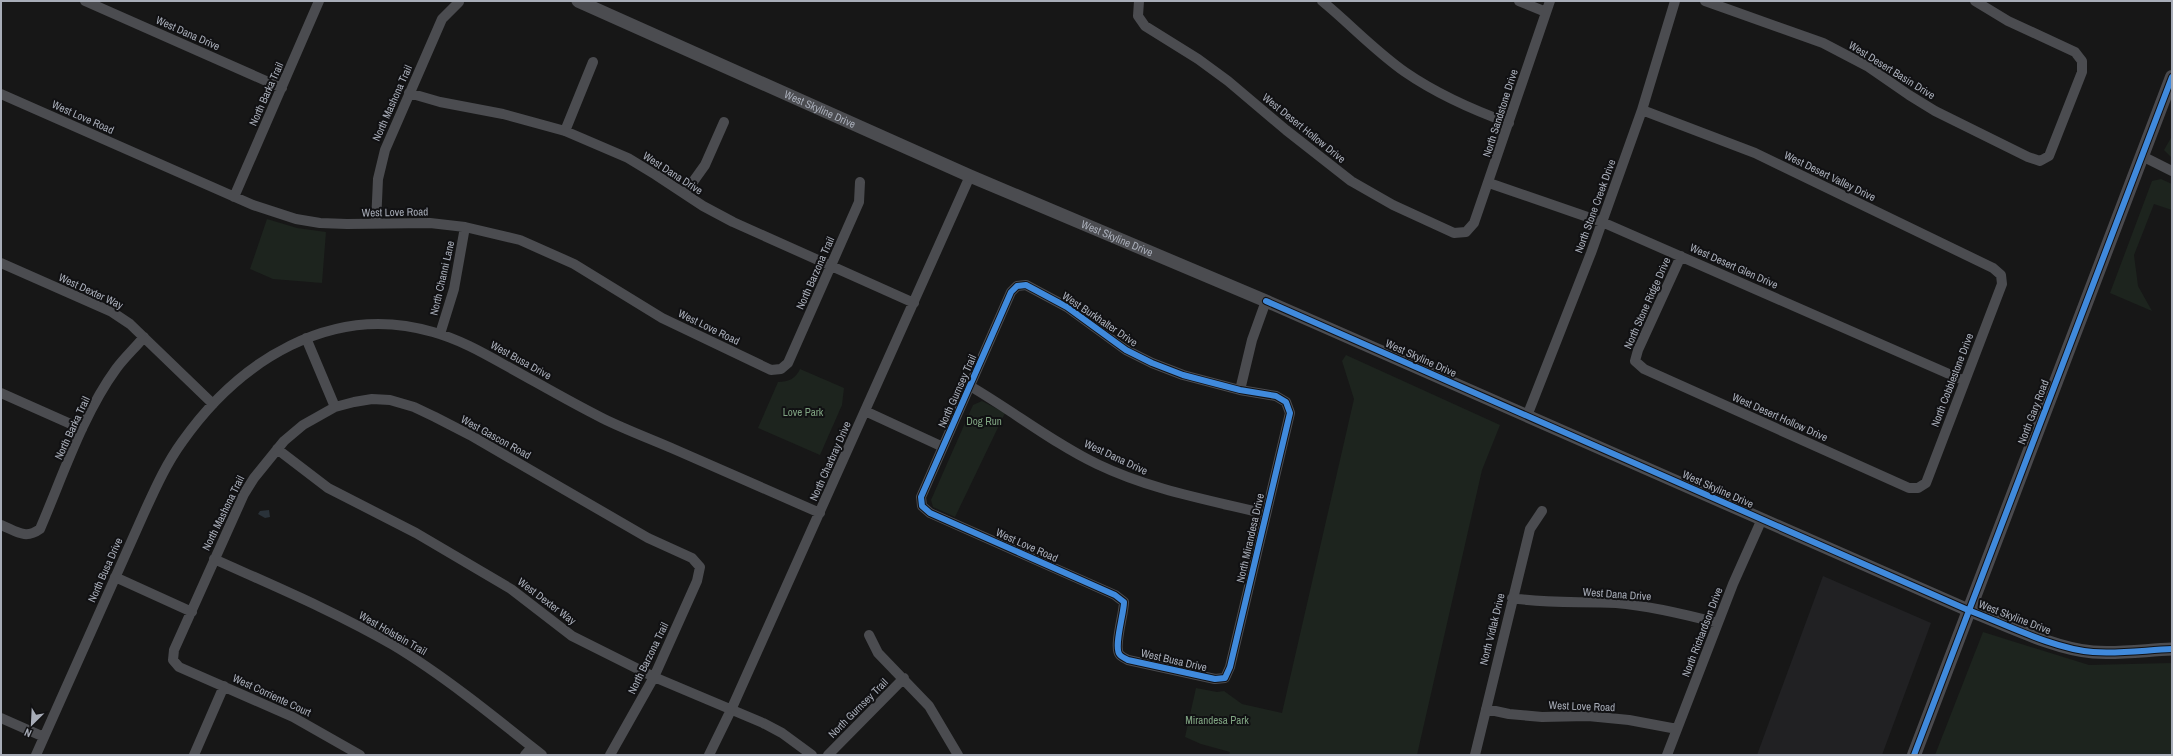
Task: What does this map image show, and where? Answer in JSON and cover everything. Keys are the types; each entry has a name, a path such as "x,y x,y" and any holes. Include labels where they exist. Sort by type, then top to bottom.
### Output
{"main road":[{"name":"North Gary Road","path":"1914,755 2172,77"}],"street":[{"name":"West Dana Drive","path":"85,1 282,88"},
{"name":"North Barka Trail","path":"234,197 320,1"},
{"name":"West Skyline Drive","path":"578,1 970,176 1266,301 1968,610 2044,640 2091,652 2172,649"},
{"name":"West Desert Hollow Drive","path":"1139,1 1138,16 1145,26 1198,59 1228,81 1286,130 1351,181 1393,205 1454,233 1469,230"},
{"path":"1322,1 1365,40 1405,72 1474,111 1509,124"},
{"path":"1520,1 1546,12"},
{"name":"North Sandstone Drive","path":"1469,230 1474,223 1489,182 1550,1"},
{"name":"North Stone Creek Drive","path":"1527,416 1602,222 1642,110 1675,1"},
{"name":"West Desert Basin Drive","path":"1705,1 1823,43 1867,66 1935,111 2028,157 2040,161 2049,156 2082,72 2082,61 2075,52 2008,21 1975,1"},
{"name":"North Mashona Trail","path":"376,224 378,179 384,150 442,18 459,2"},
{"path":"565,131 593,62"},
{"name":"West Dana Drive","path":"410,93 440,102 503,114 565,131 628,158 685,193 703,206 733,222 914,303"},
{"name":"West Love Road","path":"1,94 273,213 320,223 430,223 465,227 520,240 574,264 662,318 771,370 781,369"},
{"name":"West Desert Valley Drive","path":"1642,110 1755,153 1993,268 2002,275"},
{"path":"685,193 705,165 724,122"},
{"path":"2142,156 2172,171"},
{"name":"North Charbray Drive","path":"709,755 731,710 820,513 970,176"},
{"name":"North Barzona Trail","path":"781,369 788,363 832,266 859,202 860,182"},
{"name":"West Desert Glen Drive","path":"1489,182 1602,222 1965,381"},
{"name":"North Channi Lane","path":"440,334 454,289 465,227"},
{"name":"North Stone Ridge Drive","path":"1635,361 1638,350 1681,256"},
{"name":"West Dexter Way","path":"1,262 112,312 130,324 213,404"},
{"name":"North Cobblestone Drive","path":"1918,488 1926,483 2002,284 2002,275"},
{"name":"West Burkhalter Drive","path":"1017,286 1026,285 1067,307 1126,350 1152,363 1183,375 1240,390 1276,396 1286,402"},
{"name":"North Gurnsey Trail","path":"922,506 921,497 943,446 1011,292 1017,286"},
{"path":"1240,390 1252,340 1266,301"},
{"name":"West Busa Drive","path":"213,404 258,364 285,348 317,333 347,326 378,323 407,326 440,334 469,345 602,418 820,513"},
{"name":"North Barka Trail","path":"1,525 22,534 33,534 40,529 82,429 116,370 144,337"},
{"path":"306,338 335,407"},
{"name":"West Desert Hollow Drive","path":"1635,361 1644,369 1909,488 1918,488"},
{"name":"West Dana Drive","path":"970,386 1067,447 1122,475 1159,489 1266,514"},
{"path":"1,393 82,429"},
{"name":"West Gascon Road","path":"335,407 372,399 390,400 414,407 470,435 648,538 692,558 700,567"},
{"name":"North Mirandesa Drive","path":"1225,678 1230,668 1290,413 1286,402"},
{"name":"North Busa Drive","path":"36,755 161,477 181,443 213,404"},
{"name":"North Mashona Trail","path":"173,660 174,650 214,559 244,494 257,473 277,449 303,425 335,407"},
{"path":"865,411 943,446"},
{"name":"West Dexter Way","path":"277,449 328,488 416,533 511,590 572,636 654,677 782,733 812,755"},
{"name":"West Love Road","path":"922,506 930,513 1115,595 1124,602 1124,614 1116,647 1120,655"},
{"name":"North Vidlak Drive","path":"1475,755 1530,529 1542,512"},
{"name":"North Richardson Drive","path":"1667,755 1718,623 1762,519"},
{"name":"West Holstein Trail","path":"214,559 332,612 392,645 423,665 542,755"},
{"name":"North Barzona Trail","path":"610,755 654,677 697,581 700,567"},
{"path":"115,577 192,612"},
{"name":"West Dana Drive","path":"1512,598 1542,603 1616,603 1671,610 1718,623"},
{"path":"869,635 878,653 930,706 958,755"},
{"name":"West Busa Drive","path":"1120,655 1128,660 1215,679 1225,678"},
{"name":"West Corriente Court","path":"173,660 179,667 293,717 360,755"},
{"name":"North Gurnsey Trail","path":"828,755 904,678"},
{"path":"194,755 224,686"},
{"name":"West Love Road","path":"1486,709 1509,714 1542,717 1588,716 1629,720 1677,729"},
{"path":"1,718 44,737"},
{"path":"525,755 532,746"}],"shaded area":[{"path":"269,510 270,517 265,518 258,514 260,511"},
{"path":"1823,576 1931,623 1882,755 1757,755"}],"green space":[{"path":"2172,136 2172,158 2164,150"},
{"path":"2161,179 2172,184 2172,210 2154,204 2134,255 2138,286 2152,311 2110,293 2152,181"},
{"path":"267,219 297,228 326,232 322,283 273,279 250,269"},
{"name":"Mirandesa Park","path":"1346,355 1500,425 1482,470 1417,755 1229,755 1230,752 1201,744 1185,737 1196,688 1217,692 1224,691 1242,704 1282,713 1354,399 1342,361"},
{"name":"Love Park","path":"800,369 844,388 842,405 820,455 758,428 778,382 792,379"},
{"name":"Dog Run","path":"982,401 1005,413 955,517 933,507 931,500 973,405"},
{"path":"1983,632 2089,665 2172,663 2172,755 1935,755"}],"cycle path":[{"path":"1914,755 2172,77"},
{"path":"1026,285 1067,307 1126,350 1152,363 1183,375 1240,390 1276,396 1286,402 1290,413 1230,667 1225,678 1215,679 1124,658 1118,651 1118,638 1124,602 1115,595 930,513 922,506 921,497 1011,292 1017,286 1026,285"},
{"path":"1266,301 1968,610 2030,635 2062,646 2093,652 2172,649"}]}
